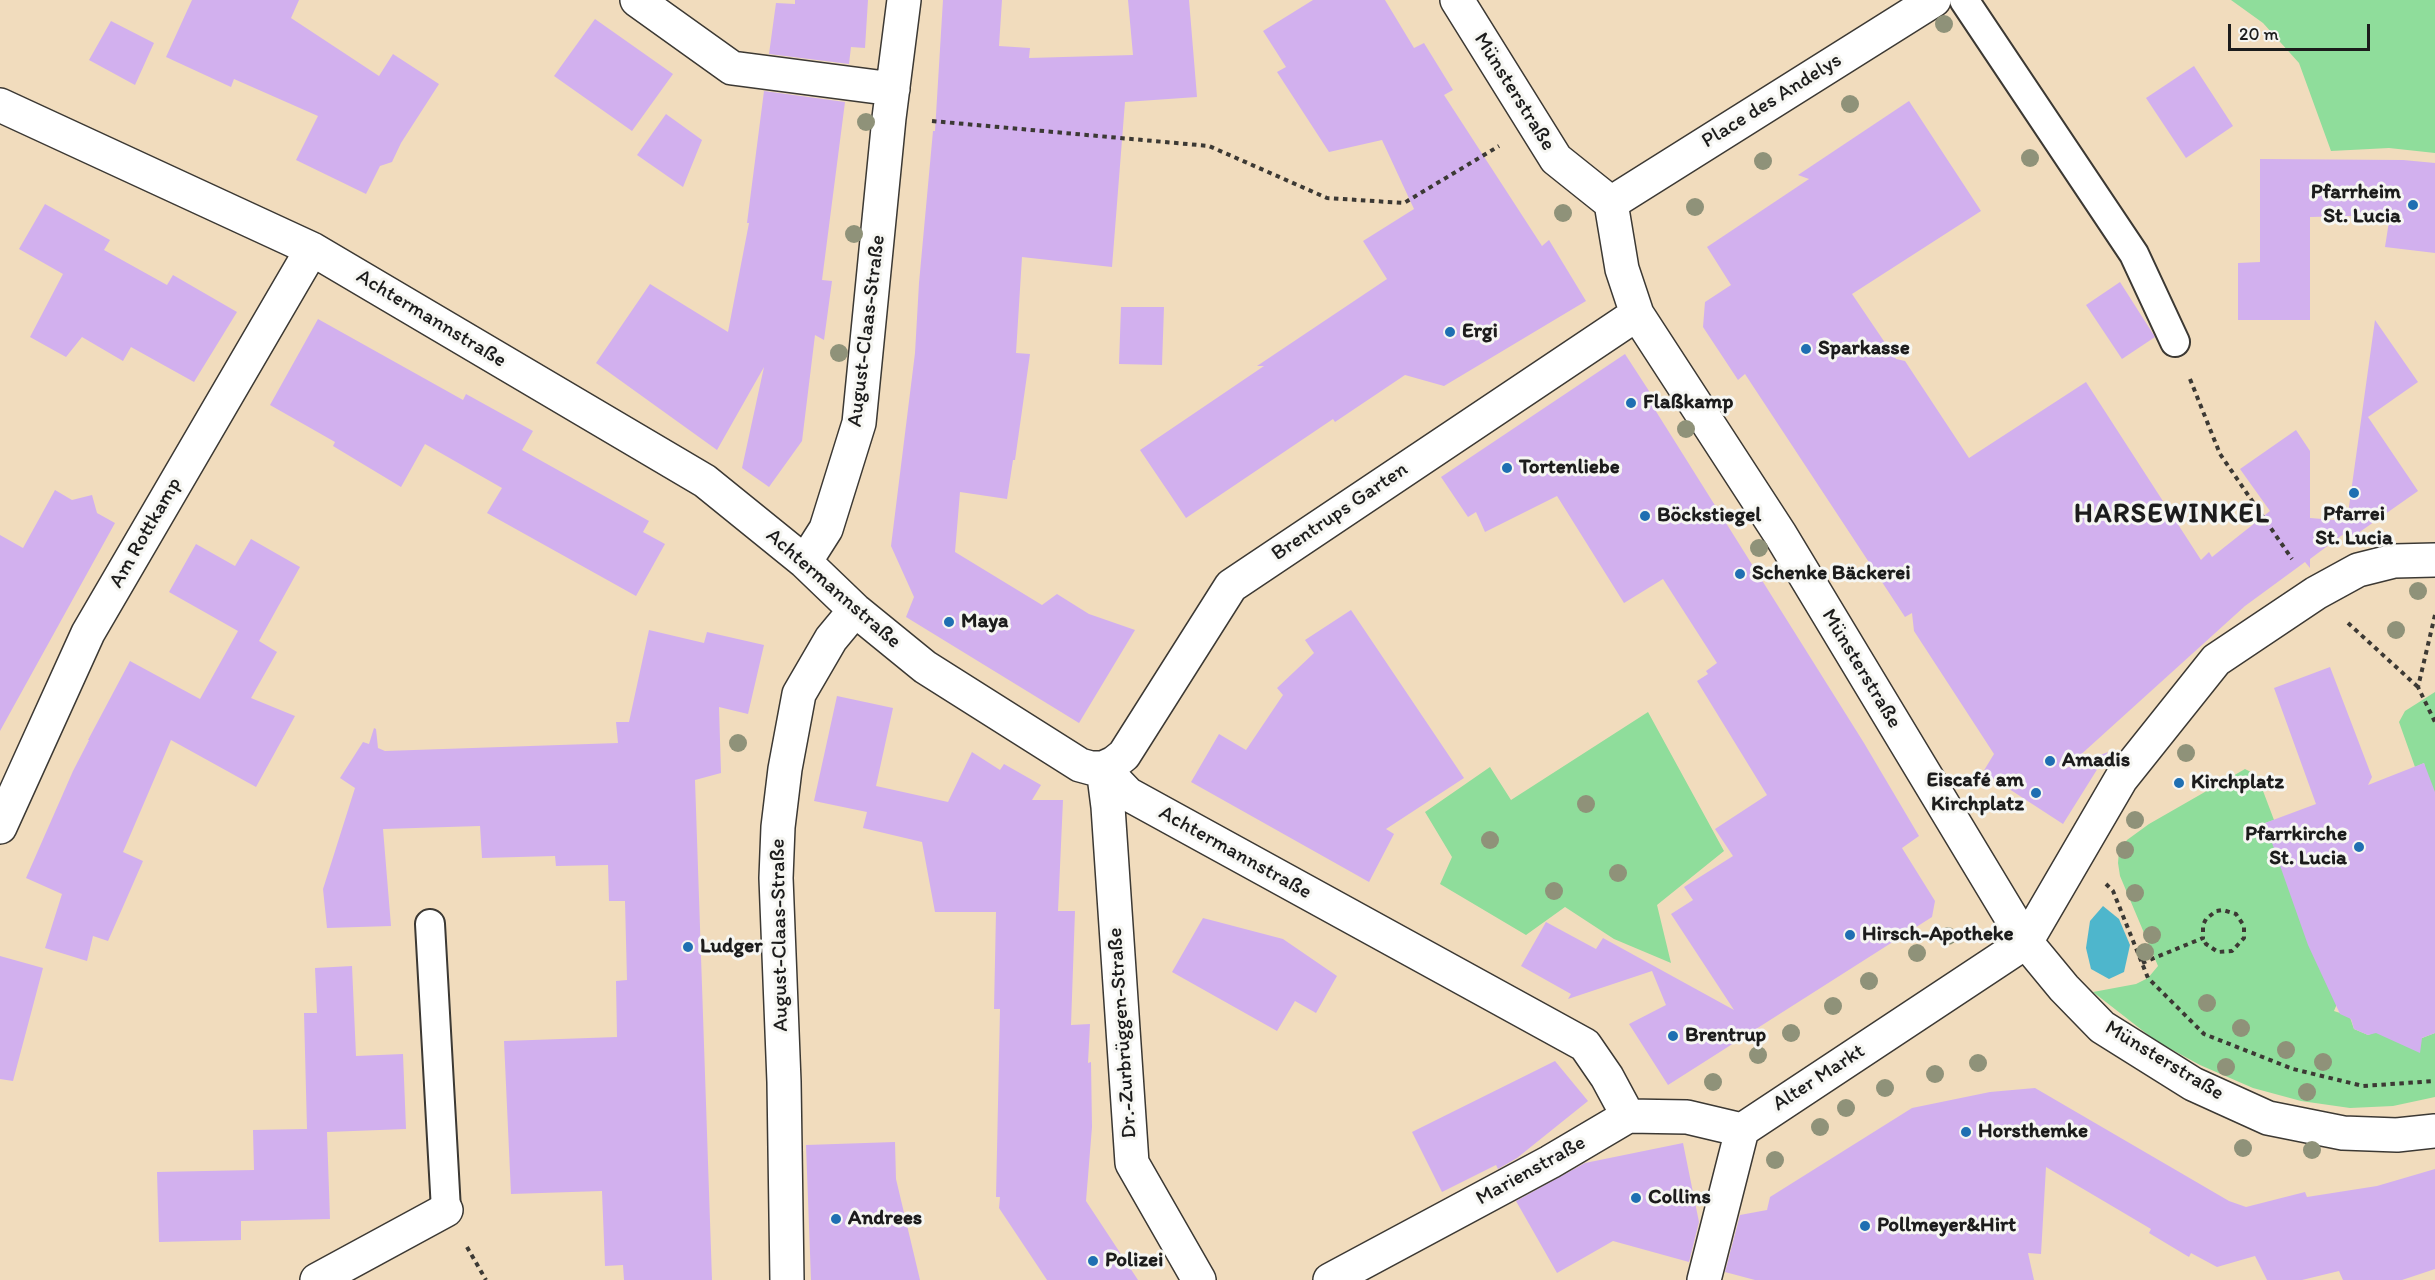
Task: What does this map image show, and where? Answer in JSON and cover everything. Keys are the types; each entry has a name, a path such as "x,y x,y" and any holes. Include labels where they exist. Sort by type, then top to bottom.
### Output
{"street":[{"path":"637,0 732,68 891,104"},
{"name":"August-Claas-Straße","path":"805,562 826,529 859,423 891,104 904,0"},
{"name":"Münsterstraße","path":"1457,0 1556,159 1611,203 1622,269 1637,314 1780,534 2026,942 2064,988 2103,1027 2193,1084 2268,1118 2343,1133 2397,1135 2435,1131"},
{"name":"Place des Andelys","path":"1611,203 1809,76 1934,0"},
{"name":"Achtermannstraße","path":"0,105 312,249 705,481 805,562 855,610 934,674 1080,765 1103,768 1128,794 1585,1045 1607,1077 1628,1116"},
{"name":"Am Rottkamp","path":"0,827 88,633 312,249"},
{"name":"Brentrups Garten","path":"1103,768 1114,763 1124,754 1231,586 1637,314"},
{"path":"2026,942 2121,779 2216,660 2316,593 2358,570 2394,561 2435,560"},
{"name":"August-Claas-Straße","path":"787,1280 784,1082 776,878 778,827 784,769 799,694 831,639 855,610"},
{"name":"Dr.-Zurbrüggen-Straße","path":"1103,768 1108,807 1132,1163 1199,1280"},
{"name":"Alter Markt","path":"1742,1130 2026,942"},
{"path":"1628,1116 1687,1117 1742,1130 1704,1280"},
{"name":"Marienstraße","path":"1339,1278 1550,1162 1628,1116"},
{"path":"317,1280 446,1210"}],"lane":[{"path":"1964,0 2134,254 2175,342"},
{"path":"430,924 446,1210"}],"path":[{"path":"891,104 1028,128 1209,146 1327,198 1404,203 1534,125"},
{"path":"2175,342 2220,454 2316,593 2418,687 2435,722"},
{"path":"2418,687 2435,615"},
{"path":"2076,854 2113,891 2148,978 2204,1034 2293,1069 2363,1086 2435,1081"},
{"path":"2223,910 2236,914 2244,926 2244,938 2232,951 2218,952 2212,949 2203,938 2203,925 2206,919 2216,911 2223,910"},
{"path":"2142,963 2203,938"}],"green space":[{"path":"2231,0 2435,0 2435,153 2389,148 2331,151 2299,63 2263,23"},
{"path":"2435,692 2435,811 2424,763 2415,767 2399,722 2405,711"},
{"path":"1648,712 1724,851 1657,905 1671,963 1614,939 1565,907 1526,935 1440,884 1452,857 1425,812 1490,767 1511,800"},
{"path":"2245,769 2257,775 2274,820 2265,823 2339,999 2334,1011 2340,1013 2345,1003 2354,1029 2368,1035 2381,1030 2422,1038 2435,1033 2435,1097 2393,1106 2350,1108 2301,1101 2253,1088 2200,1065 2156,1041 2093,992 2136,984 2148,978 2158,966 2120,876 2119,851 2127,840 2149,824"}],"water":[{"path":"2103,906 2119,919 2130,945 2124,972 2109,979 2091,969 2086,948 2090,921"}],"building":[{"path":"192,0 299,0 291,18 379,76 393,54 439,84 401,143 392,162 380,166 366,194 296,160 318,116 234,79 231,87 166,57"},
{"path":"795,0 868,0 865,48 851,47 849,64 769,54 776,3 795,4"},
{"path":"943,0 1002,0 999,46 1030,48 1029,58 1133,55 1128,0 1189,0 1197,97 1125,102 1112,267 1022,257 1016,353 1030,354 1007,499 960,492 955,552 1042,605 1057,594 1089,614 1135,630 1079,723 906,617 914,597 891,546 915,353 919,283 933,131 935,131"},
{"path":"1313,0 1385,0 1414,48 1424,43 1453,90 1444,95 1542,246 1549,240 1586,301 1444,386 1405,375 1335,422 1333,419 1186,518 1140,450 1264,366 1257,366 1387,279 1363,241 1414,209 1382,140 1329,152 1277,72 1286,67 1263,31"},
{"path":"595,19 673,74 632,131 554,76"},
{"path":"111,21 154,43 135,85 89,60"},
{"path":"2194,66 2233,126 2186,158 2146,98"},
{"path":"764,91 845,102 822,280 832,281 824,340 815,335 802,441 769,487 742,468 764,367 717,450 596,363 650,284 728,332 749,223 747,223"},
{"path":"1909,101 1981,211 1852,294 1896,359 1905,361 1969,458 2086,382 2201,560 2209,552 2212,557 2270,511 2240,469 2296,430 2310,451 2310,518 2347,521 2375,320 2418,382 2368,417 2418,491 2344,543 2345,533 2310,559 2310,568 2305,562 2245,606 2066,768 2108,752 2063,824 1983,772 1994,754 1914,631 1912,613 1905,617 1745,374 1738,380 1703,327 1705,302 1731,285 1707,247 1809,179 1798,175"},
{"path":"666,114 702,140 683,187 637,155"},
{"path":"2260,159 2403,160 2435,163 2435,253 2385,247 2390,215 2310,217 2310,320 2238,320 2238,263 2260,262"},
{"path":"45,204 110,240 104,250 167,285 173,275 237,312 194,382 131,347 123,361 82,337 66,357 30,337 63,274 19,249"},
{"path":"2120,282 2155,337 2122,359 2086,305"},
{"path":"1121,307 1164,307 1162,365 1119,364"},
{"path":"318,319 463,400 466,394 533,431 522,450 649,521 643,532 665,544 636,596 487,513 502,488 425,444 401,487 333,446 335,442 270,405"},
{"path":"1625,354 1651,394 1647,397 1864,743 1919,836 1902,848 1935,901 1932,917 1668,1085 1629,1024 1666,1005 1652,971 1568,999 1571,994 1521,966 1546,922 1596,949 1603,938 1734,1010 1671,914 1693,900 1684,887 1733,856 1715,829 1767,795 1697,681 1708,674 1706,671 1717,663 1663,579 1624,603 1557,496 1485,532 1476,512 1468,517 1441,477"},
{"path":"55,490 72,500 92,495 97,513 115,523 0,731 0,535 23,548"},
{"path":"251,539 300,567 259,641 277,652 251,698 295,716 256,787 171,740 123,852 143,861 108,941 93,936 87,961 45,948 62,894 26,878 88,740 130,661 200,699 238,631 169,592 196,544 235,566"},
{"path":"1351,610 1464,778 1386,829 1394,834 1369,882 1191,782 1219,734 1246,750 1283,695 1277,688 1314,653 1305,640"},
{"path":"649,630 704,643 707,632 764,645 748,714 719,707 721,773 695,780 712,1280 624,1280 623,1265 605,1266 602,1191 511,1194 504,1041 617,1037 616,981 627,980 625,901 609,901 608,865 556,866 555,856 482,858 480,826 383,829 391,926 327,928 323,889 355,788 340,778 363,742 369,744 374,728 378,748 385,751 618,743 616,722 629,722"},
{"name":"Pfarrkirche St. Lucia","path":"2330,667 2372,777 2368,785 2424,763 2435,792 2435,1033 2422,1038 2420,1053 2376,1033 2368,1035 2354,1029 2351,1019 2340,1014 2308,945 2265,823 2316,804 2274,688"},
{"path":"837,696 893,708 876,786 948,802 972,752 1000,770 1004,764 1041,785 1032,800 1063,800 1058,911 1075,911 1071,1025 1090,1024 1088,1063 1091,1062 1092,1127 1086,1201 1138,1280 1047,1280 999,1208 1000,1197 996,1197 1000,1009 994,1009 996,912 935,912 922,842 863,828 867,812 814,801"},
{"path":"1203,918 1283,939 1337,976 1316,1013 1295,1001 1277,1031 1172,972"},
{"path":"0,956 43,968 13,1081 0,1079"},
{"path":"352,966 356,1056 403,1054 406,1129 327,1132 330,1219 241,1221 241,1240 159,1242 157,1172 254,1170 253,1130 307,1129 304,1013 317,1013 315,968"},
{"path":"1555,1061 1588,1101 1517,1158 1498,1169 1496,1165 1442,1192 1412,1132"},
{"path":"2035,1088 2229,1201 2246,1207 2305,1192 2307,1197 2377,1186 2435,1169 2435,1269 2402,1280 2343,1280 2339,1271 2302,1280 2267,1280 2255,1256 2217,1267 2191,1253 2189,1257 2149,1233 2151,1229 2046,1167 2041,1254 2028,1253 2034,1280 1755,1280 1725,1272 1740,1215 1767,1210 1770,1197 1912,1108 1990,1092"},
{"path":"895,1142 896,1179 920,1280 811,1280 806,1145"},
{"path":"1683,1143 1699,1222 1689,1262 1613,1241 1557,1273 1516,1201 1585,1163"}],"place":[{"name":"Pfarrheim St. Lucia","path":"2413,205"},
{"name":"Ergi","path":"1450,332"},
{"name":"Sparkasse","path":"1806,349"},
{"name":"Flaßkamp","path":"1631,403"},
{"name":"Tortenliebe","path":"1507,468"},
{"name":"Pfarrei St. Lucia","path":"2354,493"},
{"name":"Böckstiegel","path":"1645,516"},
{"name":"Schenke Bäckerei","path":"1740,574"},
{"name":"Maya","path":"949,622"},
{"name":"Amadis","path":"2050,761"},
{"name":"Kirchplatz","path":"2179,783"},
{"name":"Eiscafé am Kirchplatz","path":"2036,793"},
{"name":"Pfarrkirche St. Lucia","path":"2359,847"},
{"name":"Hirsch-Apotheke","path":"1850,935"},
{"name":"Ludger","path":"688,947"},
{"name":"Brentrup","path":"1673,1036"},
{"name":"Horsthemke","path":"1966,1132"},
{"name":"Collins","path":"1636,1198"},
{"name":"Andrees","path":"836,1219"},
{"name":"Pollmeyer&Hirt","path":"1865,1226"},
{"name":"Polizei","path":"1093,1261"}],"district":[{"name":"HARSEWINKEL","path":"2172,515"}]}
